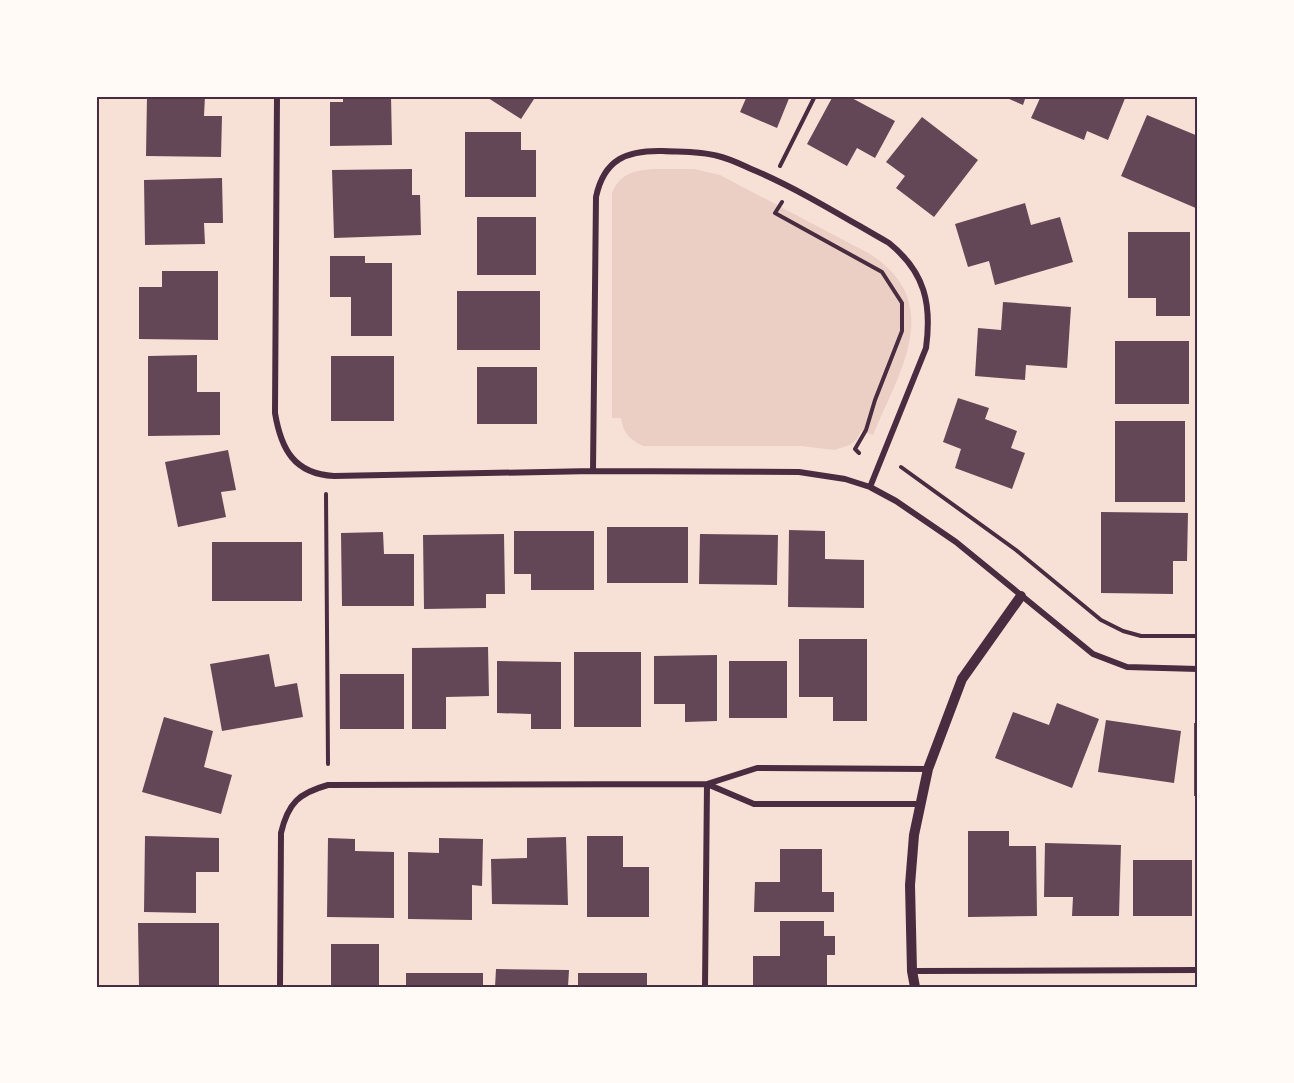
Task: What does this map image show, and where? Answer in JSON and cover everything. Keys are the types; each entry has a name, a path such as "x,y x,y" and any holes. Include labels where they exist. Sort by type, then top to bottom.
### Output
{"street":[{"path":"277,96 275,413 278,433 284,448 293,460 311,471 334,476 593,471 799,472 844,479 870,487 896,501 956,542 1093,654 1127,667 1198,669"},
{"path":"593,471 596,197 599,183 607,169 617,160 642,150 699,153 717,155 781,182 889,243 904,255 916,272 928,302 929,327 926,348 870,487"},
{"path":"915,987 912,971 909,885 919,804 928,769 962,679 1021,596"},
{"path":"280,987 281,833 285,816 294,801 310,790 328,785 707,784 757,768 928,769"},
{"path":"707,784 754,804 919,804"},
{"path":"705,987 707,784"},
{"path":"912,971 1198,970"}],"path":[{"path":"780,166 814,96"},
{"path":"782,202 774,213 882,272 902,303 902,331 866,430 855,449 859,453"},
{"path":"901,467 1016,549 1101,620 1123,631 1141,636 1198,636"},
{"path":"326,494 328,764"}],"shaded area":[{"path":"652,169 694,169 720,175 870,254 893,273 906,294 911,316 910,339 904,363 873,435 861,431 850,445 834,450 801,446 643,446 628,435 623,428 621,418 612,418 612,193 619,182 628,175"}],"building":[{"path":"147,96 205,96 204,116 222,116 221,157 146,156"},
{"path":"343,96 391,96 392,145 330,146 330,102 343,102"},
{"path":"485,96 536,96 521,119"},
{"path":"747,96 790,96 777,128 740,112"},
{"path":"833,96 848,96 895,121 875,158 857,148 847,166 807,144"},
{"path":"1002,96 1026,96 1023,105"},
{"path":"1041,96 1126,96 1108,140 1087,131 1084,140 1031,118"},
{"path":"1147,115 1198,136 1198,209 1121,176"},
{"path":"922,117 978,160 934,217 896,188 905,176 886,162"},
{"path":"465,132 521,132 521,150 536,150 536,197 465,197"},
{"path":"412,169 412,195 420,195 421,235 334,238 332,170"},
{"path":"222,178 223,223 204,223 205,244 145,245 144,180"},
{"path":"1025,203 1031,225 1060,217 1073,262 995,285 989,261 968,267 955,224"},
{"path":"477,217 536,217 536,275 477,275"},
{"path":"1128,232 1190,232 1190,316 1156,316 1156,298 1128,298"},
{"path":"330,256 365,256 365,263 392,263 392,336 351,336 351,297 330,297"},
{"path":"162,271 218,271 218,340 139,339 139,287 162,287"},
{"path":"457,291 540,291 540,350 457,350"},
{"path":"1003,302 1071,307 1067,368 1026,365 1025,380 975,376 978,328 1001,330"},
{"path":"1115,341 1189,341 1189,404 1115,404"},
{"path":"197,355 197,392 220,392 220,435 148,436 148,356"},
{"path":"331,356 394,356 394,421 331,421"},
{"path":"477,367 537,367 537,424 477,424"},
{"path":"958,398 989,408 985,419 1017,431 1011,448 1025,453 1012,489 955,468 961,449 943,442"},
{"path":"1115,421 1185,421 1185,502 1115,502"},
{"path":"228,450 236,490 221,492 226,517 178,527 165,462"},
{"path":"1101,512 1188,513 1187,561 1173,561 1173,594 1101,593"},
{"path":"607,527 688,527 688,583 607,583"},
{"path":"789,530 825,531 825,559 864,560 864,608 788,607"},
{"path":"514,531 594,531 594,590 531,590 531,574 514,574"},
{"path":"383,532 384,554 414,554 414,606 342,606 341,533"},
{"path":"504,534 505,594 486,594 486,608 424,609 423,535"},
{"path":"700,534 778,535 777,585 699,584"},
{"path":"212,542 302,542 302,601 212,601"},
{"path":"799,639 867,639 867,721 833,721 833,697 799,697"},
{"path":"488,647 489,696 446,697 446,729 412,729 412,648"},
{"path":"574,652 641,652 641,727 574,727"},
{"path":"269,654 275,687 297,683 303,717 222,731 210,664"},
{"path":"717,655 717,721 685,722 685,704 654,704 654,656"},
{"path":"497,661 561,662 561,729 531,729 531,714 497,713"},
{"path":"729,661 787,661 787,718 729,718"},
{"path":"340,674 404,674 404,729 340,729"},
{"path":"1057,703 1099,719 1072,788 995,758 1013,712 1049,725"},
{"path":"164,717 213,731 204,767 232,775 221,814 142,792"},
{"path":"1106,720 1181,731 1174,783 1098,772"},
{"path":"1194,723 1198,723 1198,796 1194,796"},
{"path":"968,831 1009,831 1009,846 1036,846 1037,916 968,917"},
{"path":"145,836 219,838 219,872 196,872 196,913 144,912"},
{"path":"587,836 623,836 623,867 649,867 649,917 587,917"},
{"path":"566,837 568,905 492,904 491,859 527,858 527,838"},
{"path":"328,838 355,839 355,851 394,852 394,918 327,917"},
{"path":"439,838 483,839 482,886 472,885 472,920 408,919 408,852 439,853"},
{"path":"1045,843 1121,845 1119,916 1072,916 1073,897 1044,897"},
{"path":"780,849 822,849 822,892 834,892 834,912 754,912 755,882 780,882"},
{"path":"1133,860 1192,860 1192,916 1133,916"},
{"path":"780,921 824,921 824,936 835,936 835,955 827,955 827,986 753,986 753,956 780,956"},
{"path":"138,923 219,923 219,985 139,986"},
{"path":"331,944 379,944 379,987 331,987"},
{"path":"496,969 569,970 568,987 495,987"},
{"path":"406,973 483,973 483,987 406,987"},
{"path":"578,973 647,973 647,987 578,987"}]}
